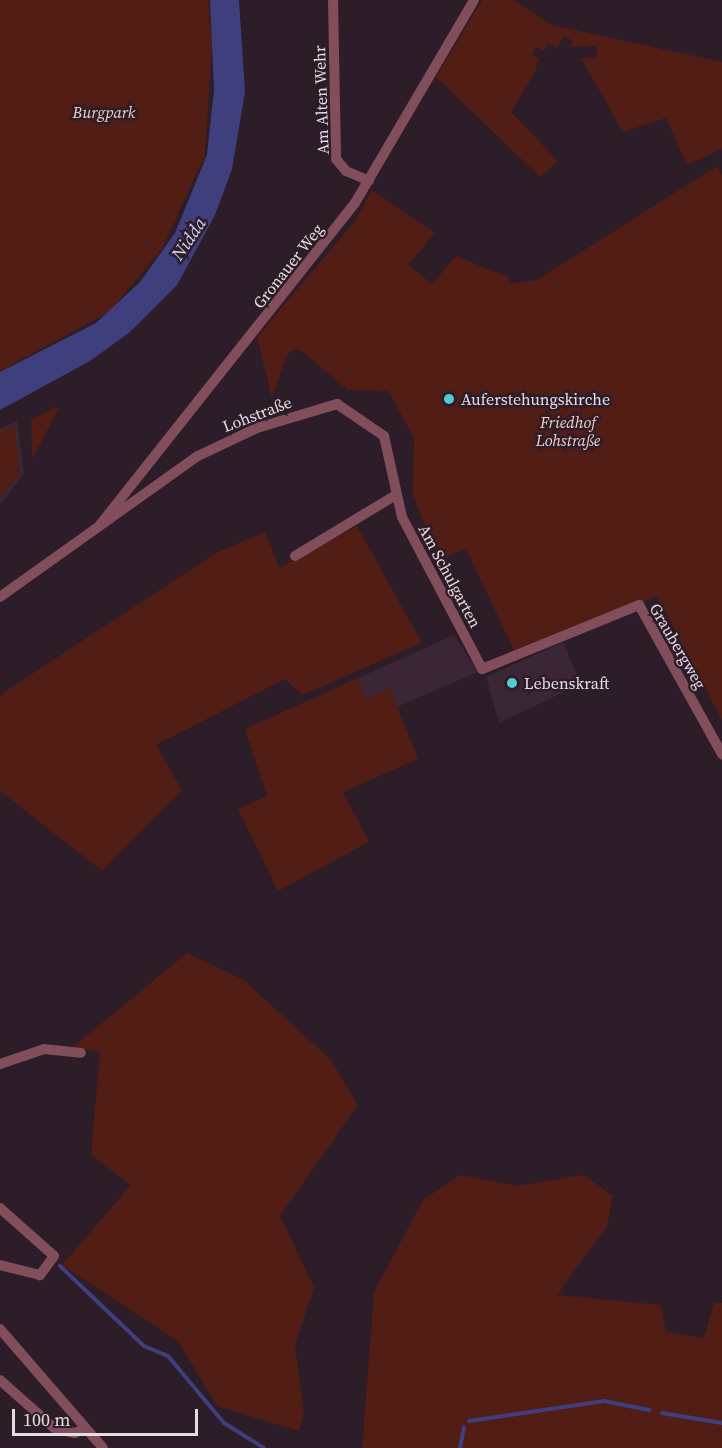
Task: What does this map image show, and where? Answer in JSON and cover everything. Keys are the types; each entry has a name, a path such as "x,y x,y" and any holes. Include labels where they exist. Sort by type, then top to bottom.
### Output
{"street":[{"name":"Am Alten Wehr","path":"333,0 336,159 346,171 369,181"},
{"name":"Gronauer Weg","path":"97,530 369,181 474,0"},
{"name":"Lohstraße","path":"0,597 206,452 332,403 381,433 394,496"},
{"path":"295,556 394,496"},
{"name":"Am Schulgarten","path":"394,496 482,669"},
{"name":"Graubergweg","path":"482,669 639,605 722,754"},
{"path":"0,1064 44,1049 81,1053"},
{"path":"0,1208 54,1256 40,1275 0,1265"},
{"path":"0,1329 103,1448"},
{"path":"0,1380 54,1428 74,1433 85,1429"}],"shaded area":[{"path":"17,421 24,473 0,505 0,429"},
{"path":"454,635 478,672 397,707 390,688 366,699 358,678"},
{"path":"563,642 581,684 499,723 486,677"}],"green space":[{"name":"Burgpark","path":"0,0 208,0 212,46 205,155 162,249 109,312 0,371"},
{"path":"482,0 513,0 552,25 722,62 722,149 687,165 666,118 623,132 581,58 597,57 597,46 570,47 573,41 564,36 557,48 549,43 544,51 536,47 532,54 539,59 534,74 511,112 558,161 540,177 436,77"},
{"name":"Friedhof Lohstraße","path":"717,166 722,175 722,720 657,596 514,650 466,549 437,560 413,494 414,438 388,391 348,390 300,350 291,351 285,359 272,398 257,337 355,221 372,190 435,233 408,265 432,284 456,256 508,277 510,284 537,280"},
{"path":"55,407 59,408 32,459 31,420"},
{"path":"14,426 19,474 0,497 0,431"},
{"path":"357,526 422,643 302,695 285,679 156,745 182,790 102,871 0,791 0,696 6,691 216,553 265,532 279,568"},
{"path":"358,678 366,699 390,688 418,759 343,792 369,842 278,891 238,809 267,796 245,729"},
{"path":"187,953 244,980 331,1060 358,1105 280,1216 314,1287 295,1345 304,1413 299,1431 217,1406 178,1341 62,1265 131,1185 91,1155 100,1052 73,1047"},
{"path":"460,1175 518,1186 584,1175 613,1196 607,1226 557,1295 661,1305 666,1332 704,1338 714,1302 722,1303 722,1448 362,1448 374,1292 423,1200"}],"water":[{"name":"Nidda","path":"210,0 239,0 245,92 232,169 215,215 177,285 130,332 90,361 0,410 0,372 96,323 140,282 175,233 207,155 214,90"}],"waterway":[{"path":"60,1266 144,1346 168,1356 224,1423 264,1448"},
{"path":"469,1421 604,1401 649,1410"},
{"path":"662,1413 722,1423"},
{"path":"460,1448 464,1427"}],"place":[{"name":"Auferstehungskirche","path":"449,399"},
{"name":"Lebenskraft","path":"512,683"}]}
